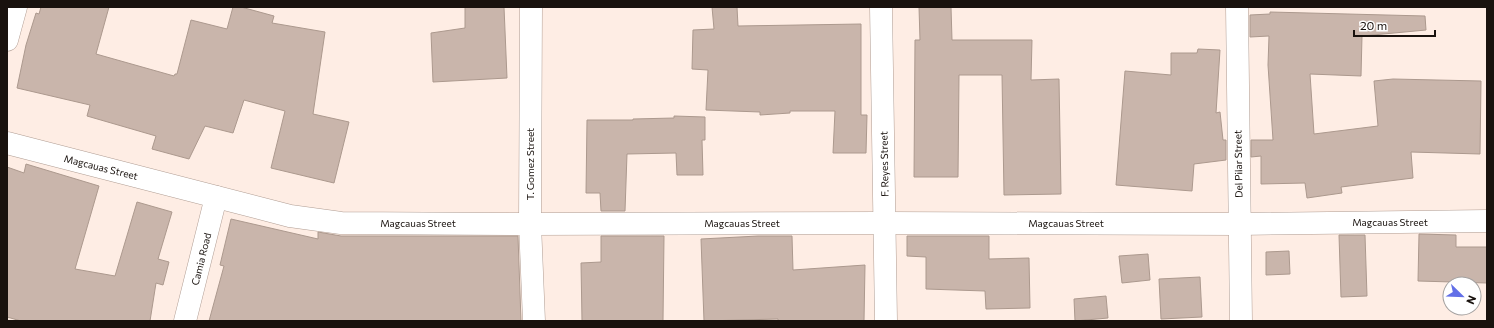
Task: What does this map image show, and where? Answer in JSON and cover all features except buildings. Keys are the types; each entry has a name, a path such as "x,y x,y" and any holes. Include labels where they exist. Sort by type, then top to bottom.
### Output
{"street":[{"path":"7,40 16,7"},
{"name":"T. Gomez Street","path":"531,7 530,224 534,321"},
{"name":"F. Reyes Street","path":"881,7 886,321"},
{"name":"Del Pilar Street","path":"1237,7 1241,321"},
{"name":"Magcauas Street","path":"7,143 290,216 341,223 1239,224 1487,222"},
{"name":"Camia Road","path":"185,321 216,197"}]}
